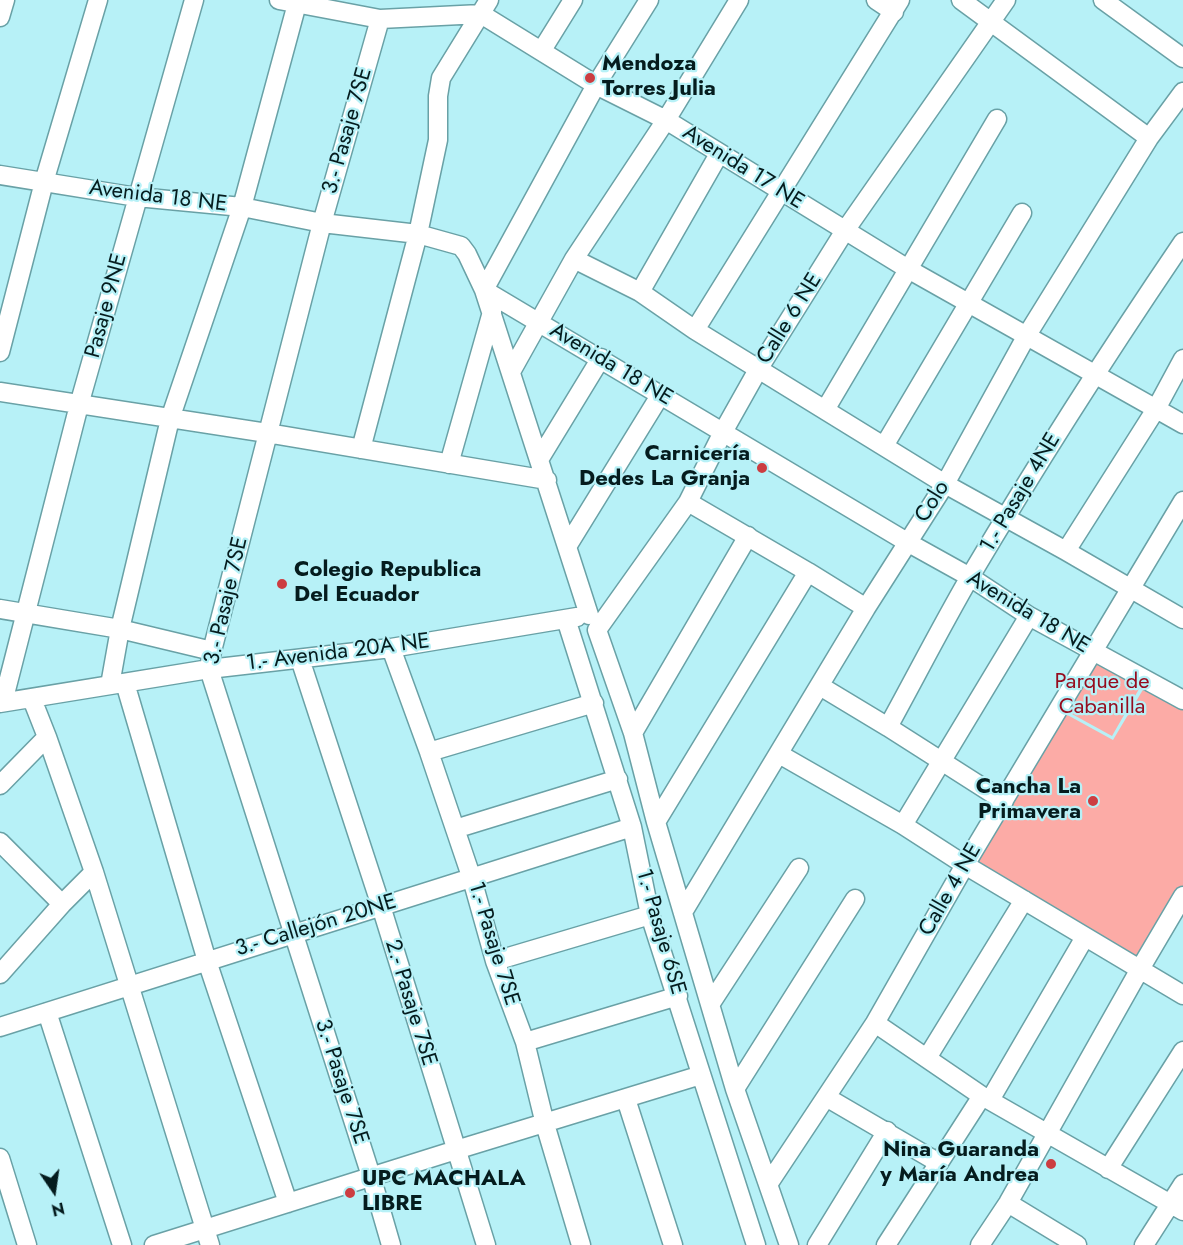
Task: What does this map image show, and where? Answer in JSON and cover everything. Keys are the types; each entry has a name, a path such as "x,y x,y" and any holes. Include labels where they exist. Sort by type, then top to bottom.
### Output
{"street":[{"path":"0,17 5,0"},
{"path":"0,352 44,182 98,0"},
{"name":"Pasaje 9NE","path":"2,703 79,405 194,0"},
{"path":"279,0 380,19 485,7"},
{"path":"542,50 573,0"},
{"path":"649,0 596,85 484,290 596,631 633,733 656,822 735,1089 789,1245"},
{"path":"512,370 574,259 666,120 739,0"},
{"path":"695,330 897,6 876,0"},
{"path":"961,0 1149,138"},
{"name":"Calle 6 NE","path":"596,631 688,502 723,432 759,368 844,232 1006,0"},
{"path":"1103,0 1183,58"},
{"path":"288,1203 117,684 120,629 170,419 242,207 298,2"},
{"path":"361,449 418,234 438,140 438,96 441,78 485,7"},
{"name":"Avenida 17 NE","path":"485,7 542,50 596,85 666,120 844,232 1183,424"},
{"name":"3.- Pasaje 7SE","path":"380,19 322,223 209,669 371,1176 390,1245"},
{"name":"Colo","path":"683,912 866,608 945,484 1027,335 1149,138 1183,92"},
{"path":"825,410 997,119"},
{"path":"640,292 719,154"},
{"name":"Avenida 18 NE","path":"0,175 137,196 242,207 322,223 418,234 461,246 484,290 907,542 970,577 1029,616 1092,652 1183,699"},
{"path":"884,446 1022,213"},
{"name":"1.- Pasaje 4NE","path":"888,727 970,577 1006,517 1094,374 1183,242"},
{"path":"574,259 640,292 695,330 945,484 1066,551 1183,620"},
{"path":"449,465 492,312"},
{"path":"540,458 601,358"},
{"path":"1066,551 1156,409 1183,359"},
{"path":"0,392 267,433 547,480"},
{"path":"568,545 661,394"},
{"name":"Calle 4 NE","path":"769,1183 875,1023 965,865 1183,501"},
{"path":"688,502 866,608"},
{"path":"633,733 748,536"},
{"path":"656,822 808,572"},
{"path":"0,609 120,629 212,651"},
{"path":"903,825 1029,616"},
{"name":"1.- Avenida 20A NE","path":"2,703 209,669 391,648 566,619 596,631"},
{"name":"1.- Pasaje 6SE","path":"566,619 632,827 651,915 756,1245"},
{"name":"1.- Pasaje 7SE","path":"391,648 429,752 472,879 495,961 525,1042 544,1124 581,1245"},
{"name":"2.- Pasaje 7SE","path":"300,659 381,906 486,1245"},
{"path":"820,686 1004,801"},
{"path":"32,699 94,872 207,1237"},
{"path":"429,752 594,703"},
{"path":"0,785 47,737"},
{"path":"779,754 903,825 965,865 1183,995"},
{"path":"455,829 618,779"},
{"name":"3.- Callejón 20NE","path":"0,1027 632,827"},
{"path":"0,842 62,904"},
{"path":"711,1004 799,868"},
{"path":"4,962 94,872"},
{"path":"735,1089 855,899"},
{"path":"927,1058 1024,900"},
{"path":"980,1245 1008,1203 1140,969 1182,901"},
{"path":"495,961 651,915"},
{"path":"886,1245 939,1163 986,1098 1085,937"},
{"path":"525,1042 678,996"},
{"path":"47,1012 122,1245"},
{"path":"875,1023 986,1098 1177,1208"},
{"path":"1108,1169 1183,1051"},
{"path":"154,1245 207,1237 288,1203 702,1075"},
{"path":"826,1097 939,1163"},
{"path":"626,1099 673,1245"},
{"path":"817,1245 887,1131"},
{"path":"1,1167 27,1245"},
{"path":"1144,1245 1177,1208 1183,1184"},
{"path":"1008,1203 1069,1243"}],"green space":[{"name":"Parque de Cabanilla","path":"1094,656 1143,682 1112,736 1061,708"},
{"name":"Cancha La Primavera","path":"1144,688 1183,708 1183,890 1139,965 963,863 1062,712 1113,740"}],"place":[{"name":"Mendoza Torres Julia","path":"590,78"},
{"name":"Carnicería Dedes La Granja","path":"762,468"},
{"name":"Colegio Republica Del Ecuador","path":"282,584"},
{"name":"Cancha La Primavera","path":"1093,801"},
{"name":"Nina Guaranda y María Andrea","path":"1051,1164"},
{"name":"UPC MACHALA LIBRE","path":"350,1193"}]}
